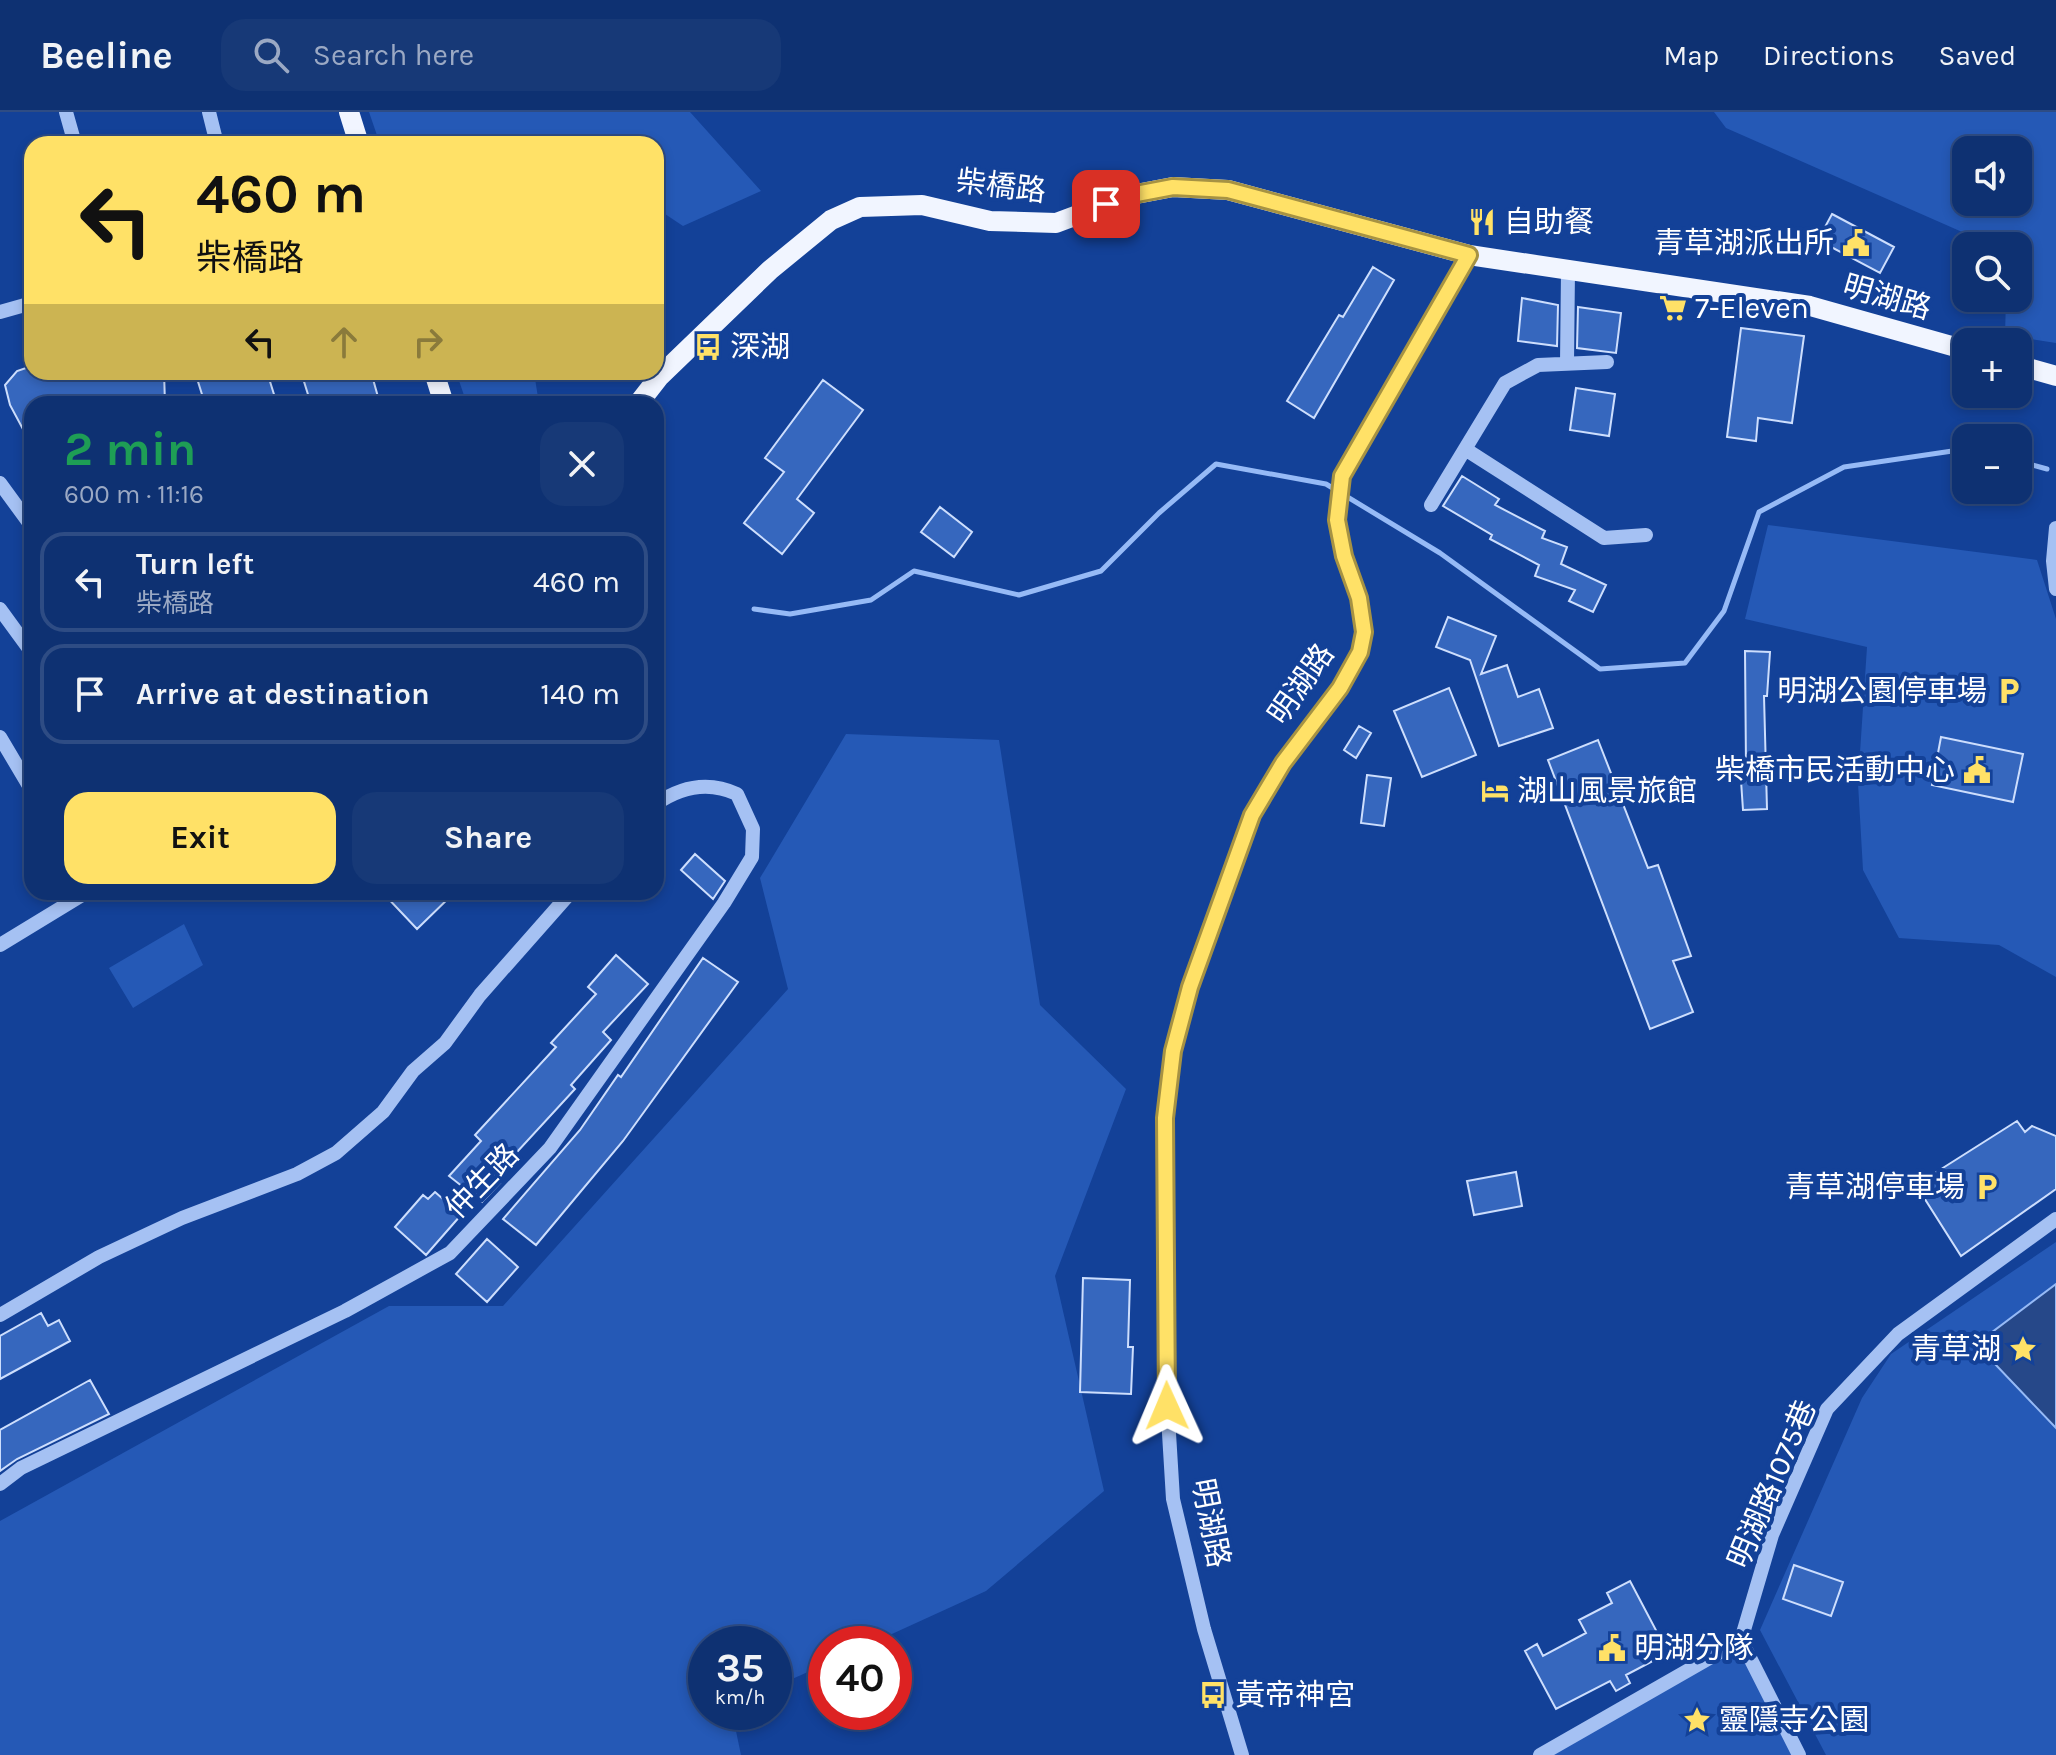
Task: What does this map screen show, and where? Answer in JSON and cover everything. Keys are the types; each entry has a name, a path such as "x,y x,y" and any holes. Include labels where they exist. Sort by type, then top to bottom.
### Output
{"main road":[{"path":"349,112 356,136"},
{"name":"柴橋路","path":"664,372 770,270 831,220 860,207 922,205 990,221 1056,223 1131,195 1173,187 1228,190 1469,255"},
{"name":"明湖路","path":"1469,255 1810,306 1952,346"},
{"path":"2032,369 2056,376"},
{"name":"柴橋路","path":"644,396 657,380"}],"street":[{"path":"66,112 73,136"},
{"path":"209,112 215,136"},
{"name":"明湖路","path":"1242,1755 1204,1629 1173,1499 1166,1384 1165,1118 1173,1051 1190,987 1252,815 1283,763 1340,688 1360,652 1364,632 1359,598 1344,556 1337,506 1342,476 1469,255"},
{"path":"1567,363 1568,270"},
{"path":"0,312 24,305"},
{"path":"1431,505 1505,383 1538,365 1607,362"},
{"path":"1465,449 1604,538 1646,535"},
{"path":"0,483 24,516"},
{"path":"2056,528 2053,561 2056,589"},
{"path":"0,609 24,642"},
{"path":"0,737 24,765"},
{"name":"仲生路","path":"0,1484 21,1468 345,1311 450,1253 550,1148 724,903 752,857 753,829 737,794 719,786 694,786 664,800"},
{"path":"0,945 74,900"},
{"path":"0,1315 99,1257 182,1218 297,1174 336,1153 383,1112 413,1071 445,1043 480,995 564,900"},
{"name":"明湖路1075巷","path":"1741,1640 1772,1535 1827,1409 1898,1334 2056,1219"},
{"path":"1540,1755 1741,1640 1799,1755"}],"shaded area":[{"path":"369,112 690,112 761,191 683,226 664,213 664,136 377,136"},
{"path":"1714,112 2056,112 2056,343 2032,339 2032,328 2005,328 2006,312 2032,312 2032,232 1962,232 1726,128"},
{"path":"459,380 535,380 538,396 464,396"},
{"path":"1768,525 2037,560 2056,619 2056,977 1999,945 1899,938 1863,870 1858,783 1867,647 1745,619"},
{"path":"846,734 999,740 1040,1005 1126,1089 1055,1276 1104,1491 986,1591 909,1626 808,1626 808,1672 792,1679 792,1626 688,1626 688,1730 736,1730 741,1755 0,1755 0,1521 389,1306 503,1306 788,989 760,878"},
{"path":"184,924 203,965 133,1008 109,968"},
{"path":"2056,1242 2056,1755 1826,1755 1760,1630 1862,1398 1891,1354"},
{"name":"青草湖","path":"2056,1284 2056,1428 1994,1363 1987,1336"},
{"path":"1741,1640 1798,1755 1540,1755"}],"building":[{"name":"青草湖派出所","path":"1832,214 1894,247 1880,273 1818,240"},
{"path":"1373,267 1394,280 1314,418 1287,401 1339,315 1343,317"},
{"path":"1522,298 1558,305 1557,346 1518,341"},
{"path":"1578,307 1621,313 1616,353 1577,348"},
{"path":"1741,328 1804,336 1792,423 1758,418 1756,441 1727,437"},
{"path":"24,369 24,380 164,380 165,396 24,396 24,431 10,405 5,385 17,371"},
{"path":"198,380 270,380 274,396 202,396"},
{"path":"304,380 373,380 378,396 308,396"},
{"path":"823,380 863,410 797,499 814,513 782,554 744,523 784,472 765,458"},
{"path":"1576,388 1615,394 1609,436 1570,430"},
{"path":"1462,476 1499,499 1495,505 1545,531 1542,538 1567,547 1561,564 1606,585 1593,612 1569,601 1575,590 1535,576 1539,565 1490,539 1492,535 1443,506"},
{"path":"940,507 972,532 954,557 921,532"},
{"path":"1448,617 1496,636 1481,674 1507,665 1518,697 1539,689 1553,728 1499,746 1470,660 1436,647"},
{"path":"1745,651 1770,652 1767,696 1764,696 1767,809 1743,810 1740,766 1746,766"},
{"path":"1449,688 1476,755 1422,777 1394,711"},
{"path":"1359,726 1371,733 1356,758 1344,750"},
{"name":"柴橋市民活動中心","path":"1941,737 2023,754 2013,802 1932,785"},
{"path":"1598,740 1648,868 1658,865 1691,956 1673,961 1693,1012 1650,1029 1548,760"},
{"path":"1367,775 1391,778 1384,826 1361,823"},
{"path":"695,854 725,881 713,899 681,870"},
{"path":"390,900 447,900 417,929"},
{"path":"616,955 648,984 603,1032 611,1040 571,1085 575,1089 494,1177 500,1183 482,1202 449,1176 481,1141 475,1135 556,1047 551,1043 596,994 588,987"},
{"path":"703,958 738,982 623,1141 536,1245 503,1219 580,1130 618,1075 621,1077"},
{"name":"青草湖停車場","path":"2017,1121 2025,1132 2032,1126 2056,1136 2056,1189 1961,1256 1916,1185"},
{"path":"1516,1172 1522,1206 1474,1215 1467,1181"},
{"path":"435,1192 461,1215 426,1255 395,1227 423,1195 428,1199"},
{"path":"487,1239 518,1267 487,1302 456,1274"},
{"path":"1083,1278 1130,1280 1128,1347 1133,1347 1131,1394 1080,1392"},
{"path":"41,1313 48,1326 59,1320 70,1341 0,1379 0,1336"},
{"path":"90,1380 109,1414 17,1459 0,1471 0,1430"},
{"path":"1794,1565 1843,1582 1831,1616 1783,1599"},
{"name":"明湖分隊","path":"1630,1581 1668,1653 1626,1675 1630,1683 1616,1691 1610,1681 1556,1709 1525,1651 1537,1644 1543,1656 1586,1633 1579,1620 1612,1603 1607,1593"}],"waterway":[{"path":"754,609 790,614 871,600 914,571 1019,595 1101,571 1159,513 1216,464 1326,484 1440,553 1600,669 1685,663 1724,611 1759,512 1844,467 1952,451"},
{"path":"2032,465 2047,469"}],"place":[{"name":"自助餐","path":"1482,222"},
{"name":"青草湖派出所","path":"1856,243"},
{"name":"7-Eleven","path":"1673,308"},
{"name":"深湖","path":"708,347"},
{"name":"明湖公園停車場","path":"2009,691"},
{"name":"柴橋市民活動中心","path":"1977,770"},
{"name":"湖山風景旅館","path":"1495,791"},
{"name":"青草湖停車場","path":"1987,1187"},
{"name":"青草湖","path":"2023,1349"},
{"name":"明湖分隊","path":"1612,1648"},
{"name":"黃帝神宮","path":"1213,1695"},
{"name":"靈隱寺公園","path":"1697,1720"}],"route":[{"path":"1106,204 1131,195 1173,187 1228,190 1469,255 1342,476 1337,520 1344,556 1359,598 1364,632 1360,652 1340,688 1283,763 1252,815 1190,987 1173,1051 1165,1118 1167,1406"}]}
